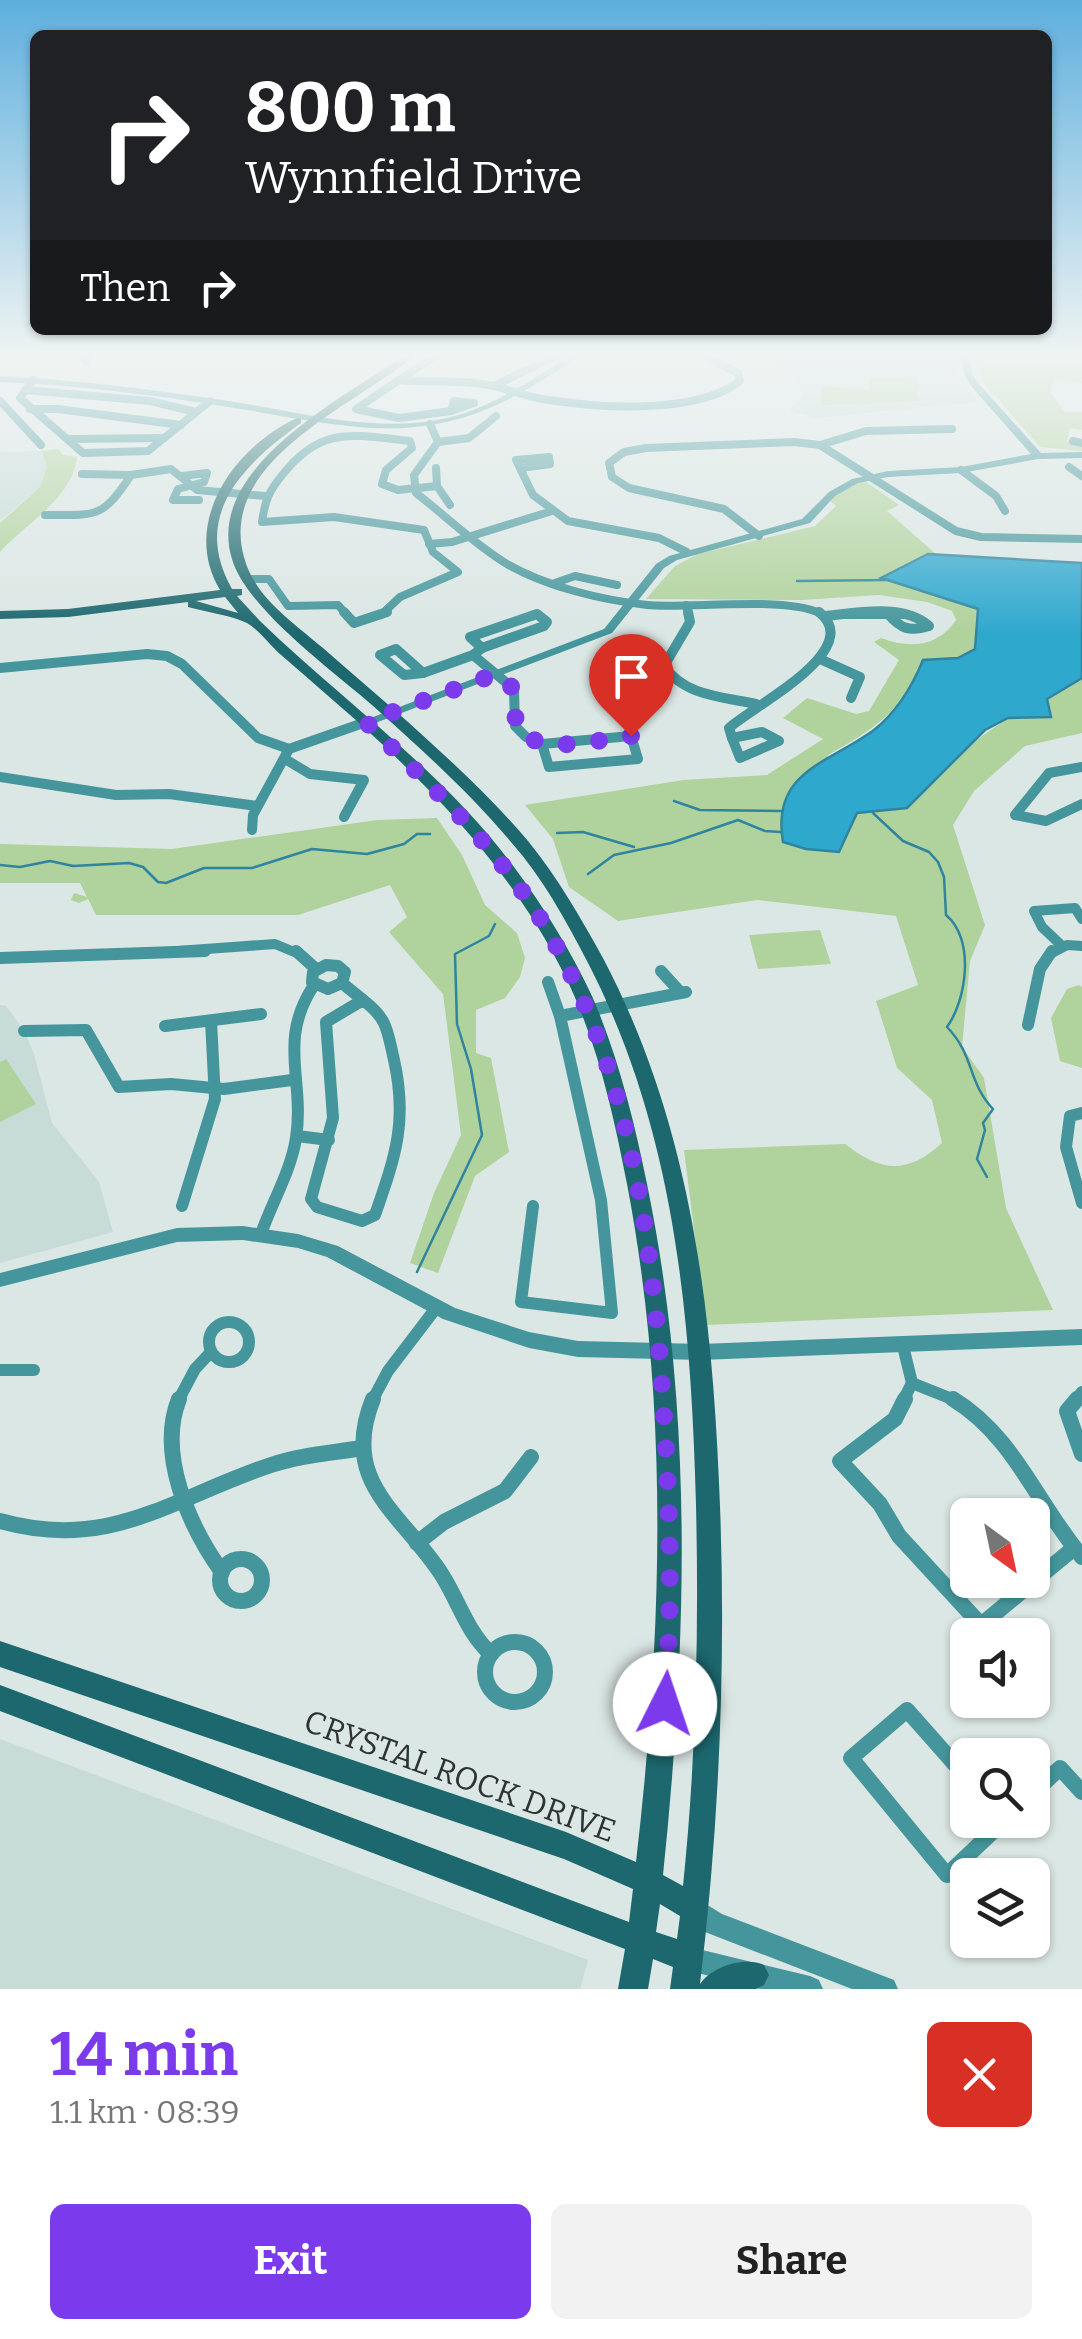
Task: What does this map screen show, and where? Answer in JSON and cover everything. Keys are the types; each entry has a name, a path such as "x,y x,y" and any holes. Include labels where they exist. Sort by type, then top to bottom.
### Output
{"main road":[{"path":"260,449 249,457 222,492 210,541 225,587 254,622 366,722 496,854 548,930 588,1011 618,1098 651,1250 672,1517 668,1666 649,1882 633,1989"},
{"path":"280,449 240,494 231,518 239,564 249,585 282,622 458,779 541,868 620,1007 646,1066 670,1155 684,1214 702,1352 711,1536 710,1684 696,1910 685,1989"},
{"path":"0,605 249,585"},
{"path":"0,615 68,612 225,587"},
{"path":"147,602 208,606 254,622"},
{"name":"CRYSTAL ROCK DRIVE","path":"0,1654 566,1846 649,1882 696,1910"},
{"path":"0,1698 641,1944 690,1959"},
{"path":"713,1989 721,1982 754,1975"}],"street":[{"path":"78,449 82,453 136,453 151,449"},
{"path":"249,585 274,588 288,606 338,605 354,624 390,610 412,590 458,572 433,552 424,530 334,516 262,522 265,496 308,449"},
{"path":"411,449 386,470 382,484 389,489 437,486"},
{"path":"433,449 414,474 414,488 420,498 514,569 552,584 634,603 776,606 813,610 826,616 888,614"},
{"path":"641,449 624,452 609,463 612,477 629,488 724,509 759,536"},
{"path":"826,449 964,534 1082,539"},
{"path":"1032,449 1038,456"},
{"path":"252,830 258,806 287,754 608,630 634,603 660,566 687,552 806,521 840,488 871,478 961,470 1038,456 1082,455"},
{"path":"1069,467 1082,476"},
{"path":"82,474 131,475 164,468 182,476 197,490 265,496"},
{"path":"436,468 437,486 450,505"},
{"path":"521,468 533,495 574,523 659,538 687,552"},
{"path":"961,470 996,496 1005,511"},
{"path":"182,476 208,473 204,482 176,490 173,500 199,500"},
{"path":"46,515 86,515 109,508 131,475"},
{"path":"429,544 552,511"},
{"path":"552,584 562,576 579,575 617,585"},
{"path":"686,605 690,622 664,666 668,674 682,685 756,704"},
{"path":"423,673 547,622 537,614 470,637 482,648"},
{"path":"730,738 762,732 779,740 752,756 740,758 730,738 730,728 756,704 809,672 831,635 826,616"},
{"path":"0,668 146,654 167,656 182,664 263,742 287,754 310,774 364,780 344,817"},
{"path":"473,655 514,689 518,732 542,744 631,736 638,759 549,767 542,744"},
{"path":"820,659 860,678 862,682 851,698"},
{"path":"1082,767 1049,773 1015,815 1046,820 1082,804"},
{"path":"0,777 83,786 116,795 169,794 258,806"},
{"path":"1060,944 1042,927 1034,911 1075,908 1082,919"},
{"path":"0,958 199,952 276,944 292,948 316,969"},
{"path":"1028,1025 1036,979 1050,950 1060,944 1082,946"},
{"path":"261,1234 297,1136 292,1080 294,1018 314,985 311,976 316,969 332,965 342,968 346,976 342,984 328,989 314,985"},
{"path":"560,1016 684,993 661,971"},
{"path":"534,1206 521,1302 612,1313 607,1233 598,1178 560,1016 548,982"},
{"path":"342,984 364,999 384,1016 401,1092 399,1144 375,1215 362,1221 312,1204 312,1191 329,1140 333,1102 326,1022 364,999"},
{"path":"165,1026 261,1014"},
{"path":"182,1206 209,1127 214,1086 211,1021"},
{"path":"24,1031 86,1030 119,1086 224,1088 292,1080"},
{"path":"1082,1113 1070,1116 1066,1148 1082,1202"},
{"path":"297,1136 329,1140"},
{"path":"0,1280 177,1235 261,1234 332,1252 436,1308 529,1340 578,1349 702,1352 1082,1337"},
{"path":"436,1308 372,1392 363,1419 364,1466 374,1488 441,1572 477,1643 492,1654"},
{"path":"903,1346 912,1383 895,1419 840,1461 880,1504 899,1536 981,1625 1078,1553 1059,1532 1015,1455 989,1424 960,1399 912,1383"},
{"path":"210,1353 200,1360 175,1414 170,1441 187,1500 211,1559 222,1572"},
{"path":"0,1370 34,1370"},
{"path":"1082,1392 1067,1411 1082,1454"},
{"path":"0,1521 54,1533 95,1531 136,1520 274,1464 362,1448"},
{"path":"418,1543 444,1522 504,1491 531,1457"},
{"path":"950,1758 908,1710 851,1758 947,1876 986,1838"},
{"path":"1050,1777 1060,1768 1082,1792"},
{"name":"CRYSTAL ROCK DRIVE","path":"696,1910 714,1923 886,1989"},
{"path":"690,1959 810,1989"}],"shaded area":[{"path":"42,451 47,467 40,487 0,521 0,452"},
{"path":"0,1005 6,1006 23,1029 34,1054 52,1123 99,1182 113,1232 0,1263"},
{"path":"0,1739 588,1960 580,1989 0,1989"}],"green space":[{"path":"58,449 63,455 77,457 67,485 0,552 0,523 40,487 47,467 42,451"},
{"path":"862,479 899,505 887,511 937,555 927,554 882,578 979,609 975,649 958,658 924,660 906,693 886,716 828,755 839,852 857,812 872,813 1008,718 1050,717 1047,699 1082,678 1082,733 1025,746 974,791 953,825 985,925 970,961 962,1047 984,1078 1006,1208 1053,1310 706,1325 684,1150 845,1144 870,1160 894,1166 917,1161 942,1143 932,1100 897,1068 876,1001 918,985 896,916 757,900 618,921 569,887 553,839 525,805 684,780 767,775 823,739 783,718 807,698 856,714 869,711 899,660 874,642 881,638 902,644 932,640 956,620 952,611 927,602 879,595 802,600 646,599 675,566 698,554 815,526 836,506 828,499"},
{"path":"437,818 462,855 485,905 517,933 525,958 520,977 505,998 476,1010 476,1053 491,1058 509,1152 475,1176 438,1273 410,1263 434,1193 461,1135 443,994 389,932 407,917 390,885 298,915 96,915 88,899 79,903 71,900 74,893 87,897 80,883 0,883 0,844 172,849 377,820"},
{"path":"820,930 831,964 758,969 749,935"},
{"path":"1079,985 1082,1068 1060,1061 1051,1018 1067,989"},
{"path":"6,1059 36,1104 0,1122 0,1062"}],"water":[{"path":"928,554 1082,563 1082,678 1047,699 1051,717 1008,718 985,730 907,808 857,813 839,852 783,842 782,818 794,784 883,723 903,698 923,660 958,658 975,649 978,609 881,578"}],"waterway":[{"path":"797,581 889,580"},
{"path":"674,801 700,810 781,811"},
{"path":"873,813 903,841 929,852 944,877 946,915 961,939 965,970 959,1001 947,1027 993,1109 983,1123 985,1130 977,1159 987,1177"},
{"path":"588,874 614,855 671,843 738,820 765,831 781,832"},
{"path":"557,833 583,832 634,847"},
{"path":"0,865 20,867 50,861 73,866 129,863 143,867 158,882 166,883 204,868 252,868 312,849 367,854 404,844 417,834 430,834"},
{"path":"417,1272 482,1135 471,1069 457,1024 455,954 489,936 495,924"}],"route":[{"path":"631,736 542,744 526,737 516,726 514,689 496,674 366,722 466,820 520,888 572,975 596,1030 618,1098 651,1250 659,1336 672,1517 665,1704"}]}
